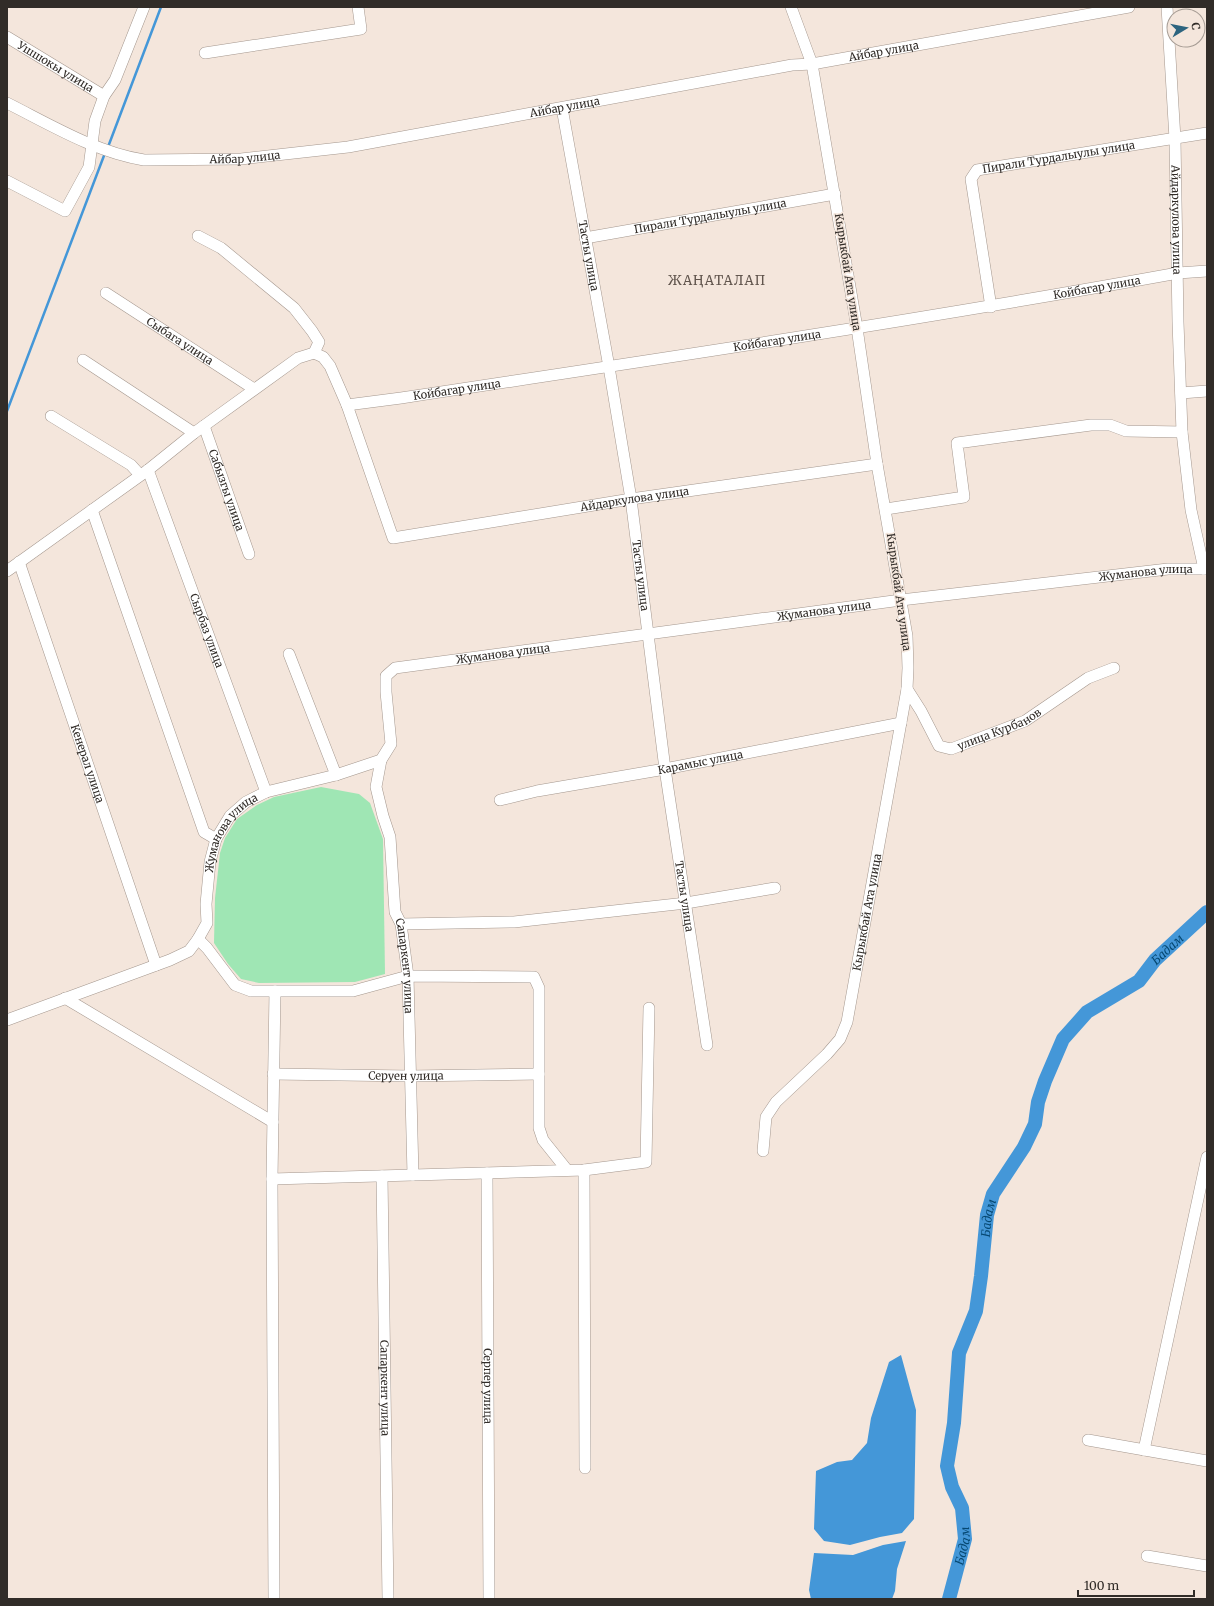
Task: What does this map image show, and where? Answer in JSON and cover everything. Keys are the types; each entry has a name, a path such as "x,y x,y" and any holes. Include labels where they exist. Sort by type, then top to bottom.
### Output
{"street":[{"path":"7,181 65,211 89,167 95,121 104,96 115,80 144,7"},
{"path":"205,53 361,29 358,7"},
{"name":"Кырыкбай Ата улица","path":"763,1151 766,1117 776,1102 828,1054 840,1039 847,1022 907,689 908,668 907,636 877,464 857,328 812,64 791,7"},
{"name":"Айбар улица","path":"7,103 91,145 128,157 144,160 241,159 348,147 792,65 812,64 1129,7"},
{"name":"Айдаркулова улица","path":"1168,7 1175,139 1182,432 1191,510 1206,569"},
{"name":"Ушшокы улица","path":"7,37 104,96"},
{"name":"Тасты улица","path":"562,108 609,367 630,499 665,769 707,1045"},
{"name":"Пирали Турдалыулы улица","path":"991,307 971,179 977,170 1207,133"},
{"name":"Пирали Турдалыулы улица","path":"585,238 835,194"},
{"path":"198,236 221,248 294,308 319,342 314,353"},
{"name":"Койбагар улица","path":"346,405 609,367 991,307 1178,273 1207,271"},
{"name":"Сыбага улица","path":"106,293 254,389"},
{"path":"7,571 298,358 314,353 323,357 330,366 346,405"},
{"path":"83,360 194,433"},
{"path":"1181,393 1207,391"},
{"name":"Айдаркулова улица","path":"346,405 393,538 630,499 877,464"},
{"name":"Сырбаз улица","path":"51,416 144,472 266,792"},
{"path":"886,509 964,497 958,443 1091,425 1110,425 1126,431 1182,432"},
{"name":"Сабызгы улица","path":"204,426 249,554"},
{"path":"92,510 204,832 216,839"},
{"name":"Кенерал улица","path":"19,562 156,965"},
{"name":"Жуманова улица","path":"7,1020 156,965 189,951 198,939 206,922 209,876 216,839 230,816 246,802 266,792 336,775 381,760 391,744 386,676 395,668 901,600 1168,569 1206,569"},
{"path":"289,654 336,775"},
{"name":"улица Курбанов","path":"907,689 921,711 939,746 951,749 1025,721 1088,678 1114,668"},
{"name":"Карамыс улица","path":"500,800 537,791 665,769 901,723"},
{"name":"Сапаркент улица","path":"381,760 376,787 382,816 390,836 395,912 401,924 408,976 413,1175"},
{"path":"401,924 514,922 686,903 775,888"},
{"path":"198,939 207,948 235,985 251,991 353,991 408,976 534,977 539,988 539,1128 543,1140 567,1170"},
{"path":"274,1599 272,1179 275,991"},
{"path":"65,998 273,1122"},
{"path":"272,1179 584,1170 646,1162 649,1008"},
{"name":"Серуен улица","path":"273,1074 410,1076 539,1074"},
{"path":"1144,1450 1207,1157"},
{"path":"584,1170 584,1468"},
{"name":"Серпер улица","path":"487,1173 489,1599"},
{"name":"Сапаркент улица","path":"382,1176 388,1599"},
{"path":"1088,1440 1207,1461"},
{"path":"1147,1556 1207,1566"}],"green space":[{"path":"321,787 359,794 370,803 383,839 385,974 355,982 259,983 241,979 228,964 214,943 215,898 220,853 225,838 237,819 257,805 274,797"}],"water":[{"path":"901,1355 916,1410 914,1519 902,1533 850,1545 824,1541 814,1529 816,1471 837,1462 852,1460 867,1443 871,1418 889,1362"},
{"path":"906,1541 897,1569 895,1591 892,1599 811,1599 809,1590 814,1553 853,1555 883,1545"}],"waterway":[{"path":"108,147 161,7"},
{"path":"7,411 105,153"},
{"name":"Бадам","path":"949,1599 965,1539 962,1508 952,1487 947,1466 954,1423 959,1353 976,1311 987,1215 993,1194 1024,1147 1035,1124 1038,1102 1045,1081 1063,1039 1087,1012 1139,981 1155,960 1207,912"}],"district":[{"name":"ЖАҢАТАЛАП","path":"717,280"}]}
